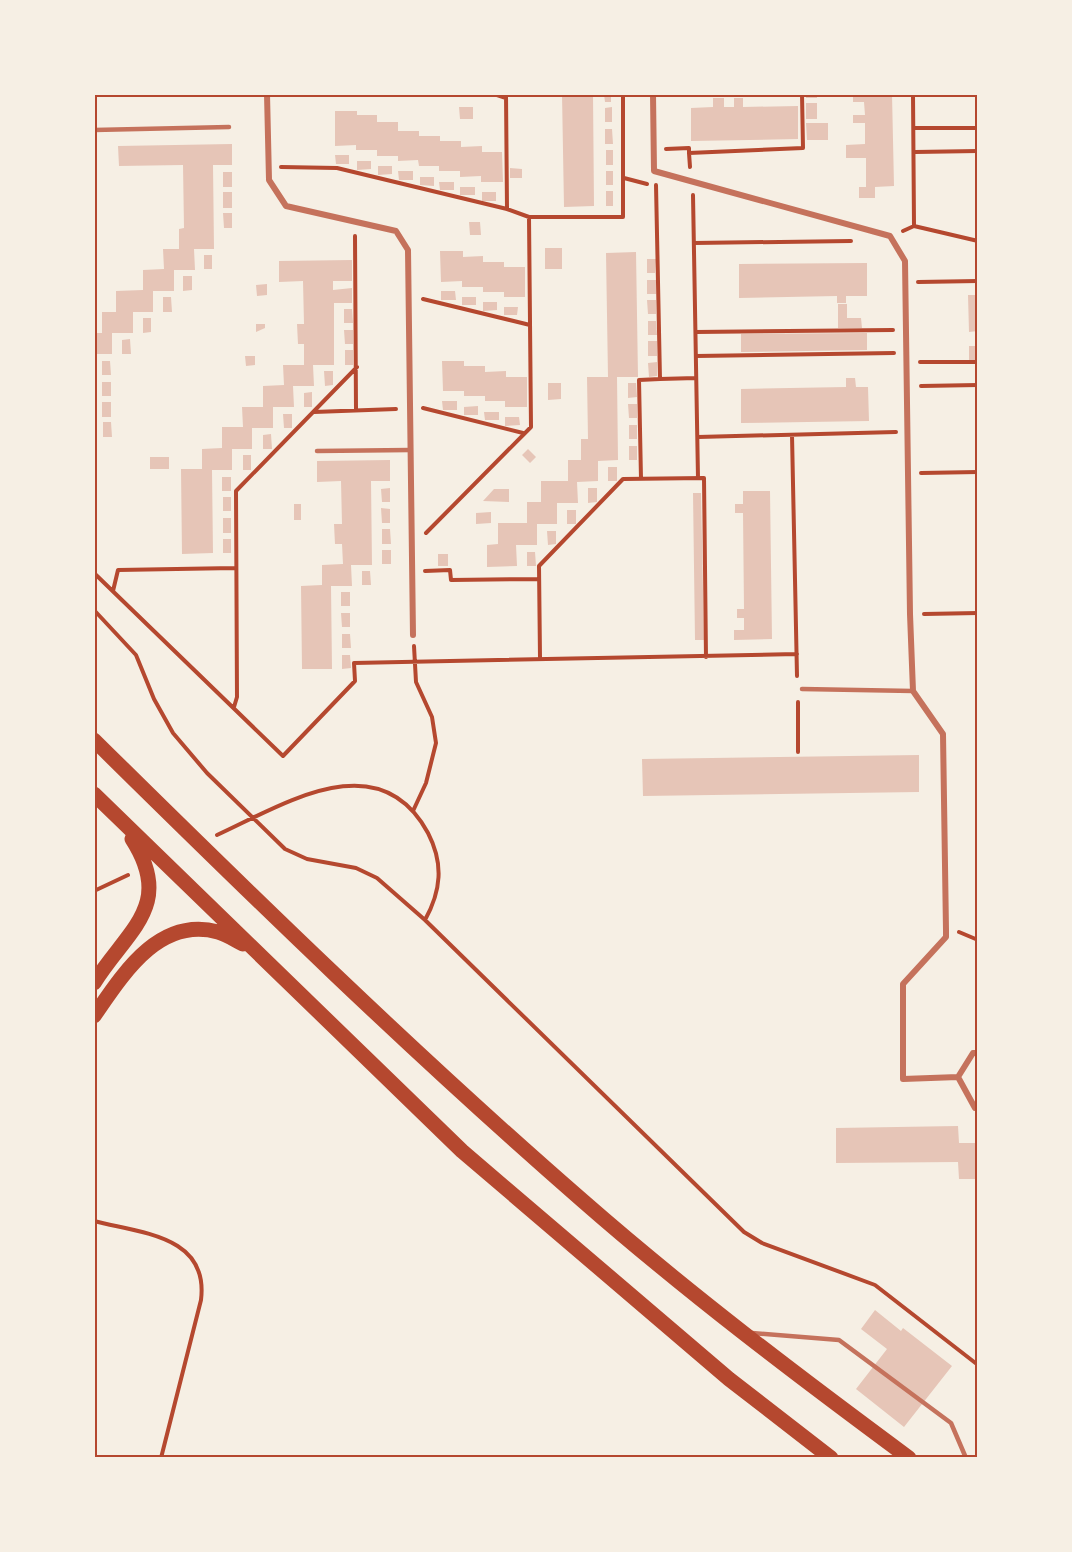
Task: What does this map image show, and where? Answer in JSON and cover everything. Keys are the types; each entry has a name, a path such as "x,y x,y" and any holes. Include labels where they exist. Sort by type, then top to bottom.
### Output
{"main road":[{"path":"94,740 431,1065 584,1202 742,1332 909,1458"},
{"path":"94,794 462,1151 729,1379 831,1458"},
{"path":"94,983 137,927 149,902 149,884 144,857 119,818"},
{"path":"94,1016 145,950 166,935 189,929 218,932 255,949"}],"street":[{"path":"267,94 269,180 286,206 396,231 408,250 413,635"},
{"path":"653,94 654,171 890,236 905,261 909,615 913,691 943,734 946,937 903,984 903,1079 958,1077"},
{"path":"958,1077 973,1053 978,1053"},
{"path":"958,1077 975,1108 978,1108"}],"lane":[{"path":"94,129 229,127"},
{"path":"317,451 410,450"},
{"path":"802,689 867,688 913,691"},
{"path":"742,1332 839,1340 951,1423 966,1458"}],"path":[{"path":"494,94 506,96 507,208"},
{"path":"279,164 287,168 337,168 507,208 529,217 623,217 623,94"},
{"path":"688,153 803,148 802,94"},
{"path":"913,94 914,226"},
{"path":"914,128 978,128"},
{"path":"654,149 689,148 694,243 698,478"},
{"path":"915,152 978,151"},
{"path":"624,178 656,186 660,379"},
{"path":"411,548 531,427 529,217"},
{"path":"356,223 356,409"},
{"path":"890,236 914,226 978,241"},
{"path":"694,243 860,241"},
{"path":"906,282 978,281"},
{"path":"408,299 418,298 530,326"},
{"path":"696,332 906,330"},
{"path":"696,356 907,352"},
{"path":"907,363 978,362"},
{"path":"234,708 237,697 236,491 357,367"},
{"path":"641,479 639,380 696,378"},
{"path":"907,386 978,385"},
{"path":"313,412 409,407 524,433"},
{"path":"698,436 908,433"},
{"path":"792,435 797,677"},
{"path":"909,473 978,472"},
{"path":"540,658 539,566 623,479 698,478 705,478 706,657"},
{"path":"113,591 118,570 235,568"},
{"path":"412,572 450,570 451,580 539,579"},
{"path":"94,573 283,756 354,681 354,663 797,654"},
{"path":"94,610 136,655 154,699 173,733 207,773 285,849 307,858 356,868 377,878 425,920 744,1232 762,1243 875,1285 978,1365"},
{"path":"909,615 978,613"},
{"path":"413,811 426,783 436,743 432,717 416,682 415,662"},
{"path":"798,699 798,752"},
{"path":"266,813 311,792 348,785 387,793 402,800 413,811 437,851 440,872 436,901 425,920"},
{"path":"94,1221 169,1240 186,1250 202,1279 201,1300 161,1458"}],"building":[{"path":"562,94 593,94 594,206 564,207"},
{"path":"604,94 611,94 611,102 605,102"},
{"path":"806,94 817,94 817,98 806,98"},
{"path":"853,94 892,94 894,186 875,187 875,198 859,198 859,187 866,187 866,158 846,158 846,145 865,144 865,123 853,123 853,115 865,115 864,102 853,102"},
{"path":"713,98 724,98 724,107 734,107 734,98 743,98 743,107 798,106 798,139 691,141 691,108 713,107"},
{"path":"806,103 817,103 817,119 806,119"},
{"path":"459,107 473,107 473,119 460,119"},
{"path":"612,107 612,122 605,122 605,108"},
{"path":"335,111 357,111 357,115 377,115 377,122 398,122 398,131 419,131 419,136 440,136 440,141 461,141 461,147 482,146 482,152 502,152 503,182 481,182 481,176 460,177 460,171 439,171 439,166 419,166 418,160 398,161 398,156 377,156 377,150 356,150 356,145 335,146"},
{"path":"806,123 828,123 828,140 807,140"},
{"path":"605,129 612,129 613,144 605,144"},
{"path":"232,144 232,165 213,165 214,249 194,249 195,270 174,270 174,291 153,291 153,312 133,312 133,333 112,333 112,354 94,354 94,333 102,333 102,312 116,312 116,291 143,290 143,270 164,269 163,249 179,249 179,229 184,228 183,165 119,166 118,146"},
{"path":"606,150 613,150 613,165 606,165"},
{"path":"335,155 349,155 349,164 336,164"},
{"path":"357,161 371,161 371,169 357,170"},
{"path":"378,166 392,166 392,174 378,175"},
{"path":"510,168 522,169 522,178 510,178"},
{"path":"398,171 413,171 413,180 399,180"},
{"path":"606,171 613,171 613,185 606,185"},
{"path":"223,172 232,172 232,187 223,187"},
{"path":"420,177 434,177 434,186 420,185"},
{"path":"439,182 454,182 454,190 440,190"},
{"path":"460,187 475,187 475,195 460,195"},
{"path":"606,191 613,191 613,206 606,206"},
{"path":"223,192 232,192 232,208 223,208"},
{"path":"482,192 496,192 496,201 482,201"},
{"path":"223,213 232,213 232,228 224,228"},
{"path":"469,222 480,222 481,235 470,235"},
{"path":"545,248 562,248 562,269 545,269"},
{"path":"440,251 463,251 463,257 483,256 483,262 504,262 504,267 525,267 525,297 504,297 504,292 483,292 483,287 462,287 462,281 441,282"},
{"path":"636,252 638,377 617,377 618,460 598,461 598,481 577,482 578,503 557,503 557,524 537,524 537,545 516,545 517,566 487,567 487,545 498,544 498,523 527,523 527,502 541,502 541,481 568,481 568,460 581,460 581,439 588,439 587,377 608,377 606,253"},
{"path":"204,255 212,255 212,269 204,269"},
{"path":"647,259 656,259 655,273 647,273"},
{"path":"352,260 352,281 333,281 333,290 352,288 352,303 334,303 334,365 313,365 314,386 293,386 294,407 273,407 273,428 252,428 252,449 232,449 232,470 212,470 213,553 182,554 181,469 202,469 202,449 222,448 222,427 243,427 242,407 263,407 263,386 284,385 283,365 304,365 304,344 298,344 297,324 304,324 303,281 279,282 279,261"},
{"path":"867,263 867,296 846,296 846,303 837,303 837,296 739,298 739,264"},
{"path":"183,276 192,276 192,290 183,291"},
{"path":"647,280 656,280 656,294 647,294"},
{"path":"267,284 267,295 257,296 256,285"},
{"path":"441,291 455,291 456,300 441,300"},
{"path":"968,295 978,295 978,331 969,332"},
{"path":"163,297 171,297 172,312 163,312"},
{"path":"462,297 476,297 476,305 462,305"},
{"path":"647,300 656,300 656,314 648,314"},
{"path":"483,302 497,302 497,310 483,311"},
{"path":"838,304 847,304 847,318 861,318 862,328 838,328"},
{"path":"504,307 518,307 517,315 504,315"},
{"path":"344,309 352,309 353,323 344,323"},
{"path":"143,318 151,318 151,332 143,333"},
{"path":"648,321 656,321 657,335 648,335"},
{"path":"256,324 265,324 265,328 256,332"},
{"path":"344,330 353,330 353,344 345,344"},
{"path":"867,333 867,350 741,352 741,334"},
{"path":"130,339 131,354 122,354 122,340"},
{"path":"648,341 657,341 657,356 648,356"},
{"path":"969,346 978,346 978,360 969,360"},
{"path":"345,350 353,350 353,365 345,365"},
{"path":"245,356 255,356 255,365 246,366"},
{"path":"102,361 110,361 111,375 102,375"},
{"path":"442,361 464,361 464,366 485,366 485,372 506,371 506,377 527,377 527,407 505,407 505,401 485,401 485,396 464,396 464,391 443,391"},
{"path":"657,362 657,376 649,377 648,363"},
{"path":"324,371 333,371 333,385 325,386"},
{"path":"846,378 855,378 856,387 868,387 869,421 741,423 741,389 846,387"},
{"path":"102,382 111,382 111,396 102,396"},
{"path":"548,383 561,383 561,399 548,400"},
{"path":"628,383 636,383 637,397 628,398"},
{"path":"312,392 312,407 304,407 304,393"},
{"path":"442,401 457,401 457,410 443,410"},
{"path":"102,402 111,402 111,417 102,417"},
{"path":"628,404 637,404 637,418 629,418"},
{"path":"478,406 478,415 464,415 464,407"},
{"path":"484,412 499,412 499,420 485,420"},
{"path":"283,414 292,414 292,428 284,428"},
{"path":"505,417 519,417 520,425 505,426"},
{"path":"103,422 111,422 112,437 103,437"},
{"path":"629,425 637,425 637,439 629,439"},
{"path":"271,434 272,449 263,449 263,435"},
{"path":"629,446 637,446 637,460 629,460"},
{"path":"528,449 536,457 530,463 522,455"},
{"path":"243,455 251,455 251,470 243,470"},
{"path":"150,457 169,457 169,469 150,469"},
{"path":"390,460 390,481 371,481 372,565 351,565 352,586 331,586 332,669 302,669 301,586 322,585 322,565 343,564 342,544 335,544 334,524 342,524 341,481 317,482 317,461"},
{"path":"608,467 617,467 617,481 608,481"},
{"path":"222,477 231,477 231,491 222,491"},
{"path":"390,488 390,502 382,502 381,489"},
{"path":"588,488 597,488 597,502 588,503"},
{"path":"494,489 509,489 509,502 483,501"},
{"path":"743,491 770,491 772,639 734,640 734,630 744,630 744,618 737,618 737,609 744,609 743,513 735,513 735,504 743,504"},
{"path":"693,493 701,493 704,640 695,640"},
{"path":"223,497 231,497 231,511 223,511"},
{"path":"294,504 301,504 301,520 294,520"},
{"path":"381,508 390,509 390,523 382,523"},
{"path":"567,510 576,510 576,524 567,524"},
{"path":"491,512 491,523 476,524 476,513"},
{"path":"223,518 231,518 231,533 223,533"},
{"path":"382,529 390,529 391,544 382,544"},
{"path":"547,531 556,531 556,544 548,545"},
{"path":"223,539 231,539 231,553 223,553"},
{"path":"382,550 391,550 391,564 382,564"},
{"path":"527,552 535,552 536,566 527,566"},
{"path":"438,554 448,554 448,566 438,566"},
{"path":"362,571 370,571 371,585 362,585"},
{"path":"341,592 350,592 350,606 341,606"},
{"path":"341,613 350,613 350,627 342,627"},
{"path":"342,634 350,634 351,648 342,648"},
{"path":"342,655 350,655 351,668 342,669"},
{"path":"919,755 919,792 643,796 642,759"},
{"path":"958,1126 959,1143 978,1143 978,1179 959,1179 958,1162 836,1163 836,1128"},
{"path":"875,1310 901,1331 903,1328 952,1366 904,1427 856,1389 887,1349 861,1329"}]}
